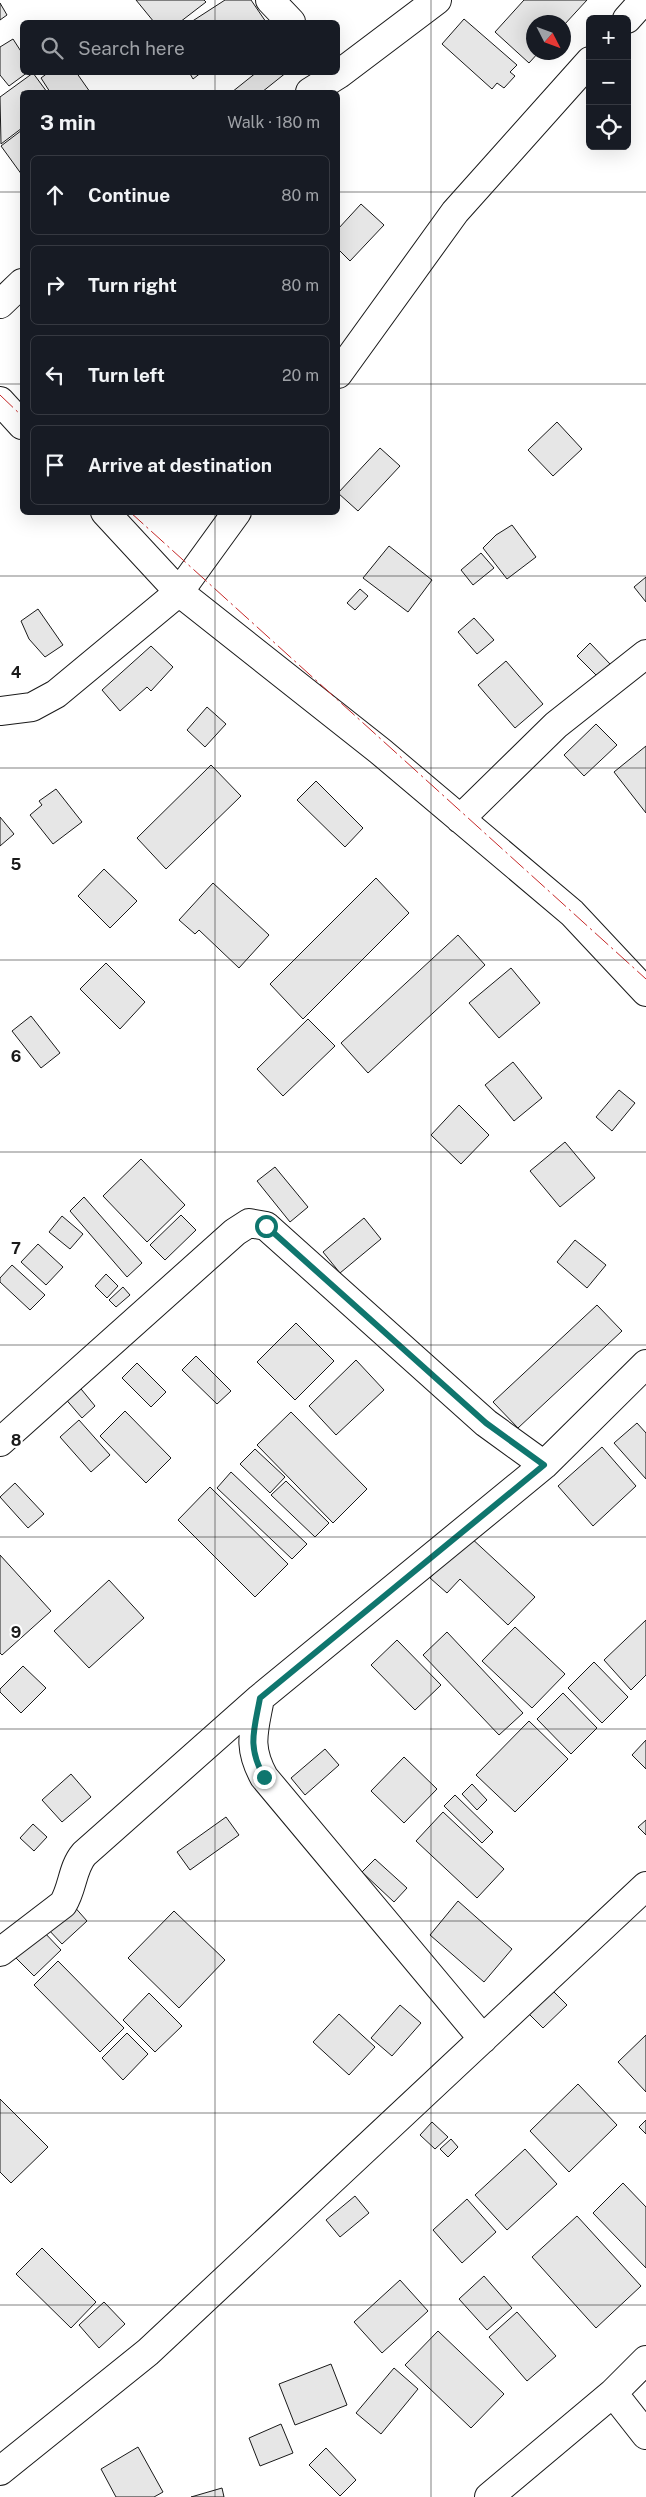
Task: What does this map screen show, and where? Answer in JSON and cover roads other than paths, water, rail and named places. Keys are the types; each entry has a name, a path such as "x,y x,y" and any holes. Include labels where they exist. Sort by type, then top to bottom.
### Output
{"street":[{"path":"270,0 288,20"},
{"path":"340,72 437,0"},
{"path":"631,15 644,0"},
{"path":"340,371 455,212 586,65"},
{"path":"313,90 335,75"},
{"path":"0,304 20,285"},
{"path":"0,401 20,423"},
{"path":"108,515 179,592 380,751 572,913 646,992"},
{"path":"0,711 32,707 56,694 179,592 235,515"},
{"path":"460,819 556,725 646,654"},
{"path":"0,1442 235,1232 249,1223 266,1226 486,1423 544,1465"},
{"path":"0,1952 63,1904 70,1893 78,1861 84,1854 260,1698 544,1465 646,1364"},
{"path":"260,1698 252,1742 254,1759 264,1777 483,2039"},
{"path":"0,2471 148,2352 646,1886"},
{"path":"489,2497 614,2393 646,2360"},
{"path":"614,2393 646,2434"}]}
